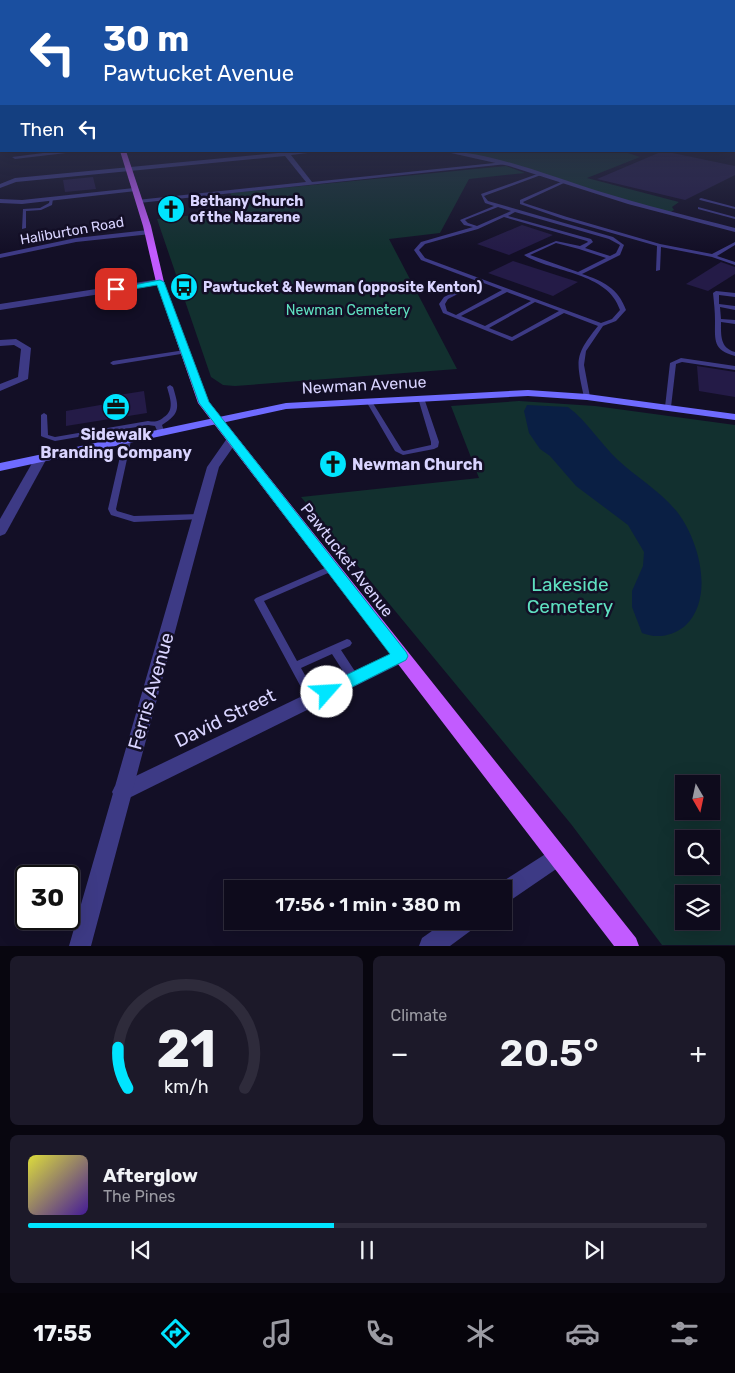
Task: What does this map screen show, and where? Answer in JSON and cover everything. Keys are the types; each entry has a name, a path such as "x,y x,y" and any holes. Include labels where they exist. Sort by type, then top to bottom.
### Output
{"main road":[{"name":"Pawtucket Avenue","path":"126,161 148,232 160,282 204,403 628,946"},
{"name":"Newman Avenue","path":"0,467 126,441 159,429 219,422 286,406 528,393 587,396 735,417"}],"street":[{"path":"0,186 15,180 204,161"},
{"path":"290,161 311,184"},
{"path":"491,161 540,174 640,206 735,229"},
{"path":"0,201 311,184 504,164"},
{"name":"Haliburton Road","path":"0,256 76,240 148,232"},
{"path":"0,307 160,282"},
{"path":"0,343 16,342 26,348 24,380 0,388"},
{"name":"Ferris Avenue","path":"80,946 213,467 232,440"},
{"path":"0,531 41,458"},
{"name":"David Street","path":"122,792 400,656"},
{"path":"512,888 558,856"},
{"path":"430,946 452,930"}],"lane":[{"path":"540,174 482,195 486,202 497,206 610,238 622,245 618,254 578,274"},
{"path":"563,182 521,201 522,204 659,245 713,256 735,264"},
{"path":"24,228 24,210 48,207 51,204 51,199"},
{"path":"701,200 735,208"},
{"path":"477,227 466,224 462,220 497,206"},
{"path":"699,208 735,218"},
{"path":"515,211 477,227 423,243 416,250 423,259 601,325"},
{"path":"504,216 591,242 581,248"},
{"path":"587,396 579,362 581,355 601,325 614,320 623,310 621,299 612,290 578,274 526,255 556,242 611,258"},
{"path":"713,256 735,243"},
{"path":"658,270 659,245"},
{"path":"480,281 446,298 442,304 445,312 512,339 564,311"},
{"path":"456,316 506,290"},
{"path":"735,295 716,293 718,346 722,350 735,354"},
{"path":"485,328 536,300"},
{"path":"716,305 735,308"},
{"path":"718,320 735,322"},
{"path":"113,364 185,352"},
{"path":"668,407 672,363 681,360 735,368"},
{"path":"44,414 45,436 54,440 159,429 172,416 176,408 170,387"},
{"path":"369,401 399,450 403,452 434,447 435,442 421,398"},
{"path":"126,441 112,509 114,513 134,519 199,517"},
{"path":"313,698 259,600 332,568"},
{"path":"295,666 347,643"},
{"path":"334,648 354,678"}],"green space":[{"path":"494,161 630,161 587,178 679,202 672,207 674,210 669,213"},
{"name":"Newman Cemetery","path":"506,166 525,173 469,179 440,233 389,239 457,369 235,386 223,385 211,377 157,219 241,210 230,193"},
{"name":"Lakeside Cemetery","path":"519,401 595,406 735,425 735,945 662,945 571,824 301,497 479,478 451,406"}],"water":[{"path":"527,405 568,407 618,460 672,505 678,513 686,525 697,554 702,585 700,600 694,614 685,626 665,636 653,636 642,633 632,607 632,591 643,566 644,552 628,525 576,486 550,456 540,449 529,433 524,411"}],"building":[{"path":"639,161 712,161 735,166 735,175 685,200 597,179"},
{"path":"93,177 96,189 65,192 63,180"},
{"path":"522,225 553,235 509,255 477,244"},
{"path":"513,261 578,282 553,296 488,273"},
{"path":"721,262 735,267 735,274 708,291 686,284"},
{"path":"697,366 735,372 735,397 699,391"},
{"name":"Sidewalk Branding Company","path":"144,391 147,413 66,426 66,411 106,404 106,397"}],"place":[{"name":"Bethany Church of the Nazarene","path":"171,209"},
{"name":"Pawtucket & Newman (opposite Kenton)","path":"184,287"},
{"name":"Sidewalk Branding Company","path":"116,407"},
{"name":"Newman Church","path":"333,464"}],"route":[{"path":"116,289 160,282 204,403 400,656 327,692"}]}
